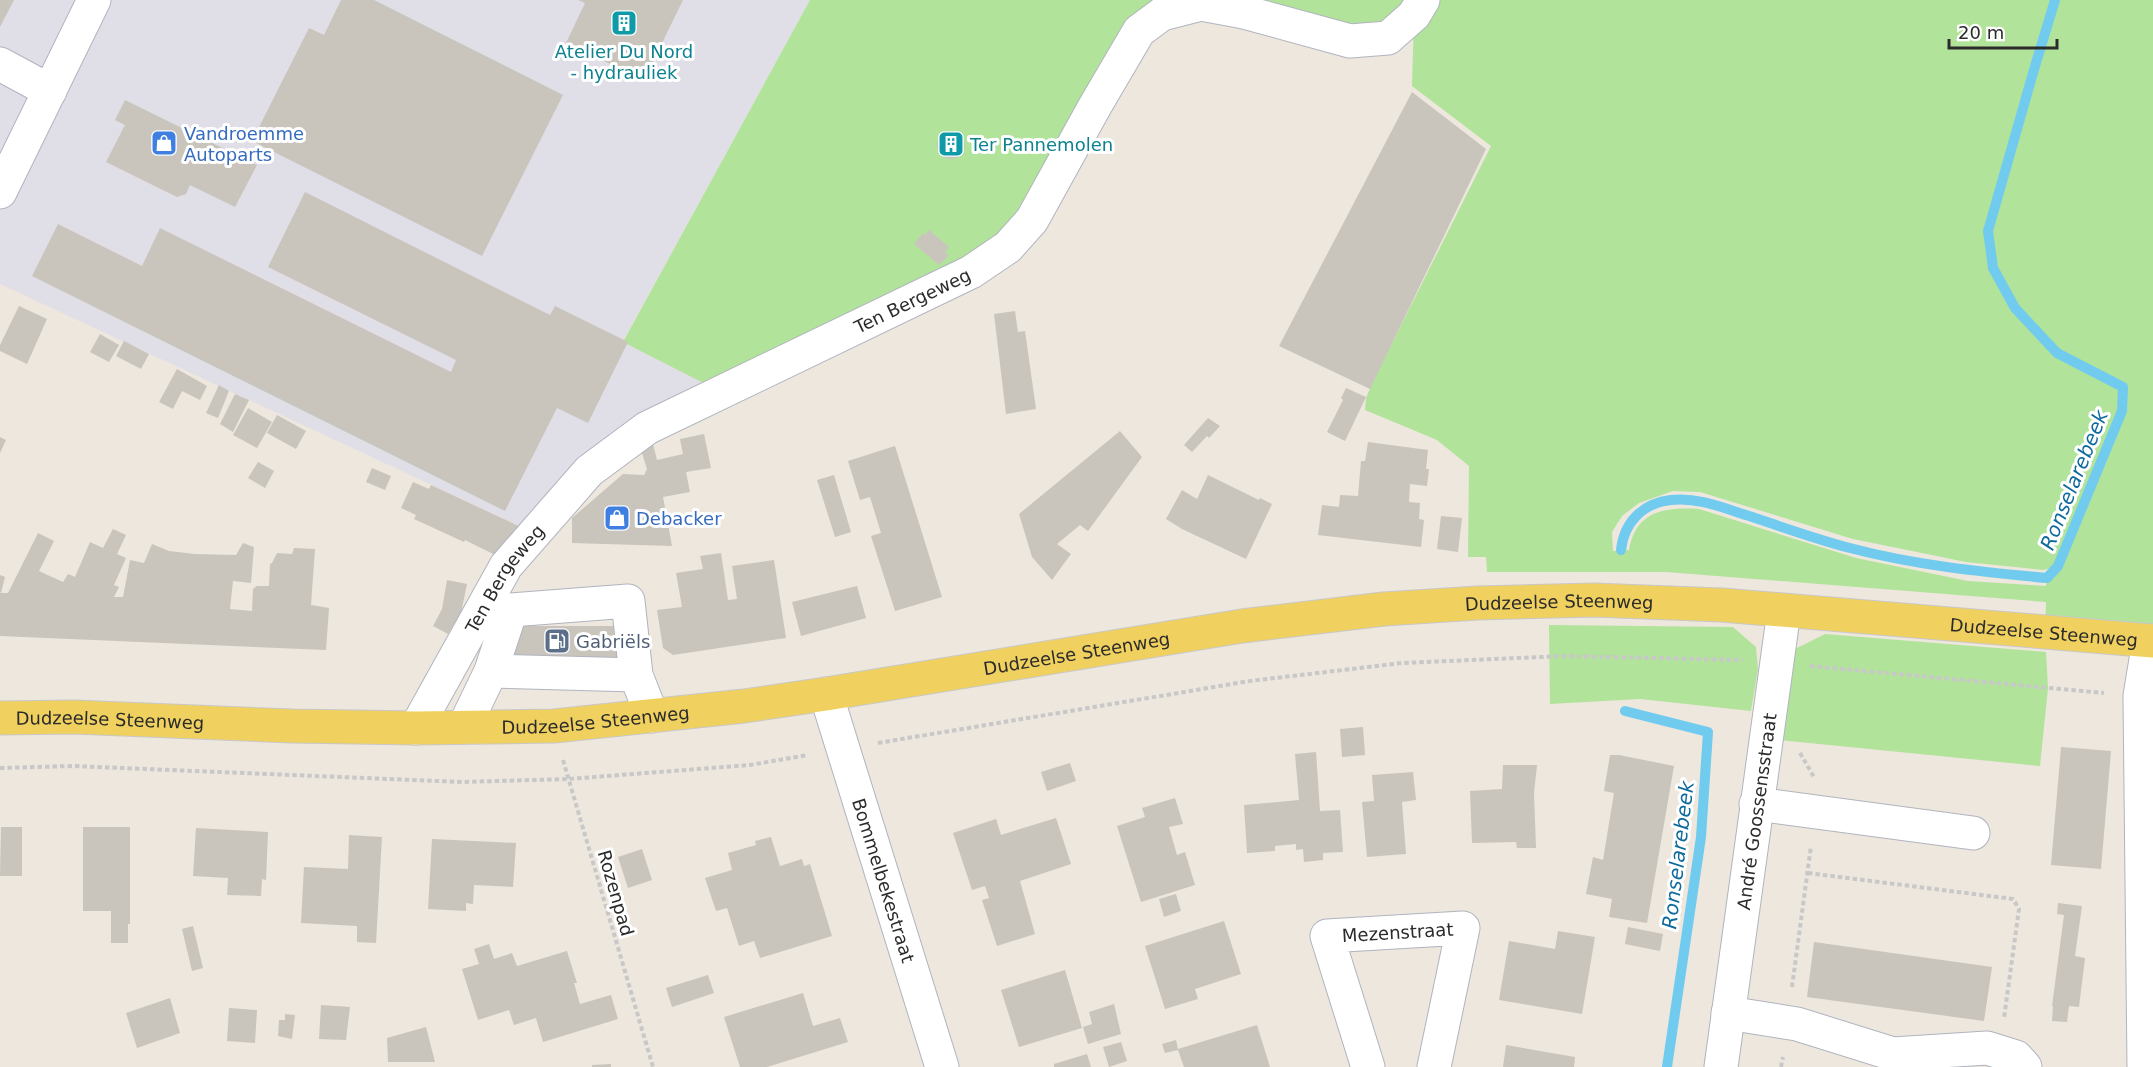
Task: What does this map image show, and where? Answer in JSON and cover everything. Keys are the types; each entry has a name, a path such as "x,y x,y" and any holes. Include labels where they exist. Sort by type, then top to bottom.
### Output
{"main road":[{"name":"Dudzeelse Steenweg","path":"0,718 74,717 292,726 416,728 554,726 826,694 1242,626 1384,609 1478,603 1594,600 1722,605 2151,641"}],"street":[{"path":"0,192 94,0"},
{"name":"Ten Bergeweg","path":"416,728 506,566 589,471 647,428 971,272 1008,247 1032,220 1139,31 1162,14 1201,4 1245,12 1350,41 1388,38 1414,15 1423,0"},
{"path":"0,64 50,91"},
{"path":"464,728 491,671 511,610 628,601 636,675 652,716"},
{"name":"André Goossensstraat","path":"1721,1067 1784,611"},
{"path":"2144,1067 2140,696 2151,641"},
{"path":"491,671 636,675"},
{"name":"Bommelbekestraat","path":"826,694 942,1067"},
{"path":"1756,804 1973,833"},
{"name":"Mezenstraat","path":"1368,1067 1327,936 1463,928 1434,1067"},
{"path":"1728,1013 1797,1024 1893,1054 1987,1048 2012,1059"}],"path":[{"path":"875,744 1250,681 1402,663 1564,656 1721,658 2140,696"},
{"name":"Rozenpad","path":"554,726 654,1067"},
{"path":"1781,1067 1819,786 1796,745"},
{"path":"0,768 73,766 462,782 568,780 750,765 817,754"},
{"path":"1808,873 2013,899 2019,909 2012,1059"}],"shaded area":[{"path":"0,0 810,0 623,341 721,392 647,428 535,533 0,284"}],"green space":[{"path":"810,0 2153,0 2153,755 2149,641 2045,632 2046,602 1666,572 1487,572 1486,557 1468,557 1469,466 1437,440 1365,410 1366,398 1374,379 1491,146 1412,86 1414,16 1388,38 1162,14 1032,220 721,392 623,342","holes":["1673,491 1700,492 1853,539 1966,562 2043,570 2057,567 2047,578 2046,586 1968,581 1856,558 1699,509 1674,509 1654,514 1638,527 1629,550 1613,551 1612,532 1622,516 1639,503"]},
{"path":"1549,625 1733,627 1756,647 1758,669 1751,711 1640,699 1550,704"},
{"path":"1825,634 2046,652 2048,688 2040,766 1779,740 1793,650"}],"building":[{"path":"0,0 14,0 0,27"},
{"path":"341,0 374,0 563,95 482,256 252,141 309,28 324,35"},
{"name":"Atelier Du Nord - hydrauliek","path":"578,0 683,0 644,80 566,43 585,3"},
{"path":"1412,92 1486,149 1370,389 1279,346"},
{"name":"Vandroemme Autoparts","path":"125,100 257,165 235,207 190,185 186,194 177,197 106,162 125,125 115,120"},
{"name":"Ter Pannemolen","path":"951,131 961,135 965,145 961,155 951,159 941,155 937,145 941,135"},
{"path":"305,192 550,315 555,306 628,342 588,423 557,408 505,511 32,276 58,224 142,266 160,228 451,372 456,360 268,267"},
{"path":"929,230 949,247 945,252 949,255 939,265 914,244 923,233 925,235"},
{"path":"19,306 47,319 27,364 0,351 0,345"},
{"path":"1015,311 1018,332 1025,331 1036,409 1006,414 994,314"},
{"path":"100,334 119,345 109,362 90,352"},
{"path":"124,341 149,354 141,369 116,356"},
{"path":"177,369 207,386 200,400 182,391 173,409 159,402"},
{"path":"219,385 229,391 218,418 206,413"},
{"path":"1346,388 1366,397 1345,441 1327,432 1343,400 1341,398"},
{"path":"235,394 249,400 233,432 220,424"},
{"path":"248,408 272,422 257,448 233,435"},
{"path":"277,415 306,431 296,449 267,433"},
{"path":"1208,418 1220,426 1192,452 1184,445"},
{"path":"1120,431 1142,457 1088,531 1080,525 1057,544 1071,554 1052,580 1032,557 1019,514"},
{"path":"704,434 711,468 686,472 690,492 663,497 672,546 572,543 572,518 623,474 644,475 647,469 641,450 653,444 657,460 683,454 680,439"},
{"path":"0,437 6,440 0,453"},
{"path":"1368,442 1428,450 1427,486 1410,484 1409,502 1420,503 1419,519 1424,520 1421,547 1318,535 1322,505 1339,507 1340,495 1358,496 1361,461 1365,461"},
{"path":"895,446 942,597 895,611 871,536 881,533 870,497 860,500 848,461"},
{"path":"258,462 274,471 265,488 248,478"},
{"path":"372,468 391,476 385,490 366,482"},
{"path":"834,475 851,532 835,537 817,480"},
{"path":"1208,475 1272,504 1246,559 1166,519 1182,490 1197,499"},
{"path":"413,482 429,489 431,485 521,527 501,558 414,519 416,515 401,508"},
{"path":"1441,516 1462,518 1458,552 1437,549"},
{"path":"113,529 126,535 117,554 126,558 114,585 119,587 114,597 123,597 130,560 144,563 152,544 169,551 195,554 236,555 243,543 254,547 251,583 233,581 230,609 252,611 253,589 257,586 269,586 270,564 277,553 292,554 294,548 315,549 311,605 329,608 326,650 0,636 0,593 8,593 38,533 54,541 39,571 63,582 68,574 75,577 90,542 103,548"},
{"path":"721,553 728,600 737,599 732,566 774,560 786,638 673,655 663,648 657,610 682,607 676,573 703,569 700,556"},
{"path":"0,575 5,577 1,593 0,592"},
{"path":"447,580 467,584 461,613 448,634 433,626 442,609"},
{"path":"857,586 866,618 801,636 792,602"},
{"path":"514,626 625,626 626,664 512,662"},
{"path":"1363,727 1365,755 1342,757 1340,729"},
{"path":"2061,747 2111,751 2101,869 2051,865"},
{"path":"1316,752 1320,811 1340,810 1343,852 1323,853 1323,860 1304,862 1303,849 1296,850 1296,844 1275,846 1275,851 1247,853 1244,805 1299,800 1295,754"},
{"path":"1610,755 1674,766 1647,923 1609,917 1612,899 1586,894 1593,857 1603,860 1614,793 1604,791"},
{"path":"1070,763 1076,781 1047,791 1041,772"},
{"path":"1503,765 1537,765 1534,793 1536,848 1517,848 1516,842 1472,843 1470,791 1502,789"},
{"path":"1413,772 1416,800 1402,802 1406,854 1367,857 1362,802 1374,801 1372,775"},
{"path":"1175,798 1183,824 1169,827 1177,855 1185,852 1195,885 1141,902 1117,826 1145,817 1142,808"},
{"path":"1056,818 1071,864 1020,881 1035,934 997,946 982,900 989,898 985,886 972,890 953,833 996,819 1001,835"},
{"path":"1,827 22,827 22,876 0,876"},
{"path":"83,827 130,827 128,943 111,943 111,911 83,911"},
{"path":"196,828 268,832 266,880 262,879 261,896 227,895 228,878 193,876"},
{"path":"349,835 382,837 376,943 357,942 357,926 301,923 304,867 348,869"},
{"path":"771,837 780,866 802,859 804,866 810,864 832,936 760,958 754,941 739,946 727,908 716,911 705,878 732,870 728,853 756,845 755,841"},
{"path":"432,839 516,843 513,887 474,885 473,904 466,903 466,911 428,909"},
{"path":"642,849 652,880 628,888 618,857"},
{"path":"1176,894 1181,911 1164,917 1159,899"},
{"path":"2058,903 2082,906 2075,956 2085,958 2079,1007 2069,1006 2067,1022 2052,1021 2064,915 2057,914"},
{"path":"1224,921 1241,974 1195,989 1198,999 1165,1009 1145,946"},
{"path":"193,926 203,968 192,971 182,929"},
{"path":"1628,927 1663,934 1660,951 1625,944"},
{"path":"1558,931 1595,937 1582,1014 1499,1000 1509,941 1555,949"},
{"path":"1814,942 1992,967 1984,1021 1807,997"},
{"path":"489,944 494,959 512,953 517,966 567,951 577,983 574,983 580,1004 611,995 618,1019 543,1042 536,1018 514,1025 509,1010 478,1020 462,969 479,964 474,949"},
{"path":"1065,970 1082,1028 1019,1047 1001,990"},
{"path":"708,975 714,993 672,1007 666,988"},
{"path":"803,993 813,1026 840,1018 848,1042 767,1067 740,1067 724,1017"},
{"path":"170,998 180,1033 137,1048 126,1013"},
{"path":"1114,1004 1121,1034 1088,1044 1083,1027 1092,1024 1089,1012"},
{"path":"321,1005 350,1007 346,1040 319,1039"},
{"path":"229,1008 257,1010 255,1043 227,1041"},
{"path":"285,1014 295,1015 292,1039 278,1036 279,1020 285,1020"},
{"path":"1257,1025 1270,1067 1184,1067 1178,1050 1165,1053 1162,1044 1176,1040 1178,1049"},
{"path":"426,1027 435,1062 388,1062 387,1038"},
{"path":"1121,1042 1127,1061 1109,1067 1103,1047"},
{"path":"1506,1045 1575,1057 1574,1067 1503,1067"},
{"path":"1087,1054 1091,1067 1054,1067 1054,1064"},
{"path":"611,1064 611,1067 592,1067 592,1065"}],"waterway":[{"name":"Ronselarebeek","path":"1621,550 1626,531 1644,510 1661,502 1681,499 1718,506 1850,548 1923,563 2047,578 2058,566 2122,411 2123,387 2057,353 2015,308 1993,268 1988,231 2055,0"},
{"name":"Ronselarebeek","path":"1625,711 1708,732 1701,837 1667,1067"}],"place":[{"name":"Atelier Du Nord - hydrauliek","path":"624,23"},
{"name":"Vandroemme Autoparts","path":"164,143"},
{"name":"Ter Pannemolen","path":"951,144"},
{"name":"Debacker","path":"617,518"},
{"name":"Gabriëls","path":"557,641"}]}
